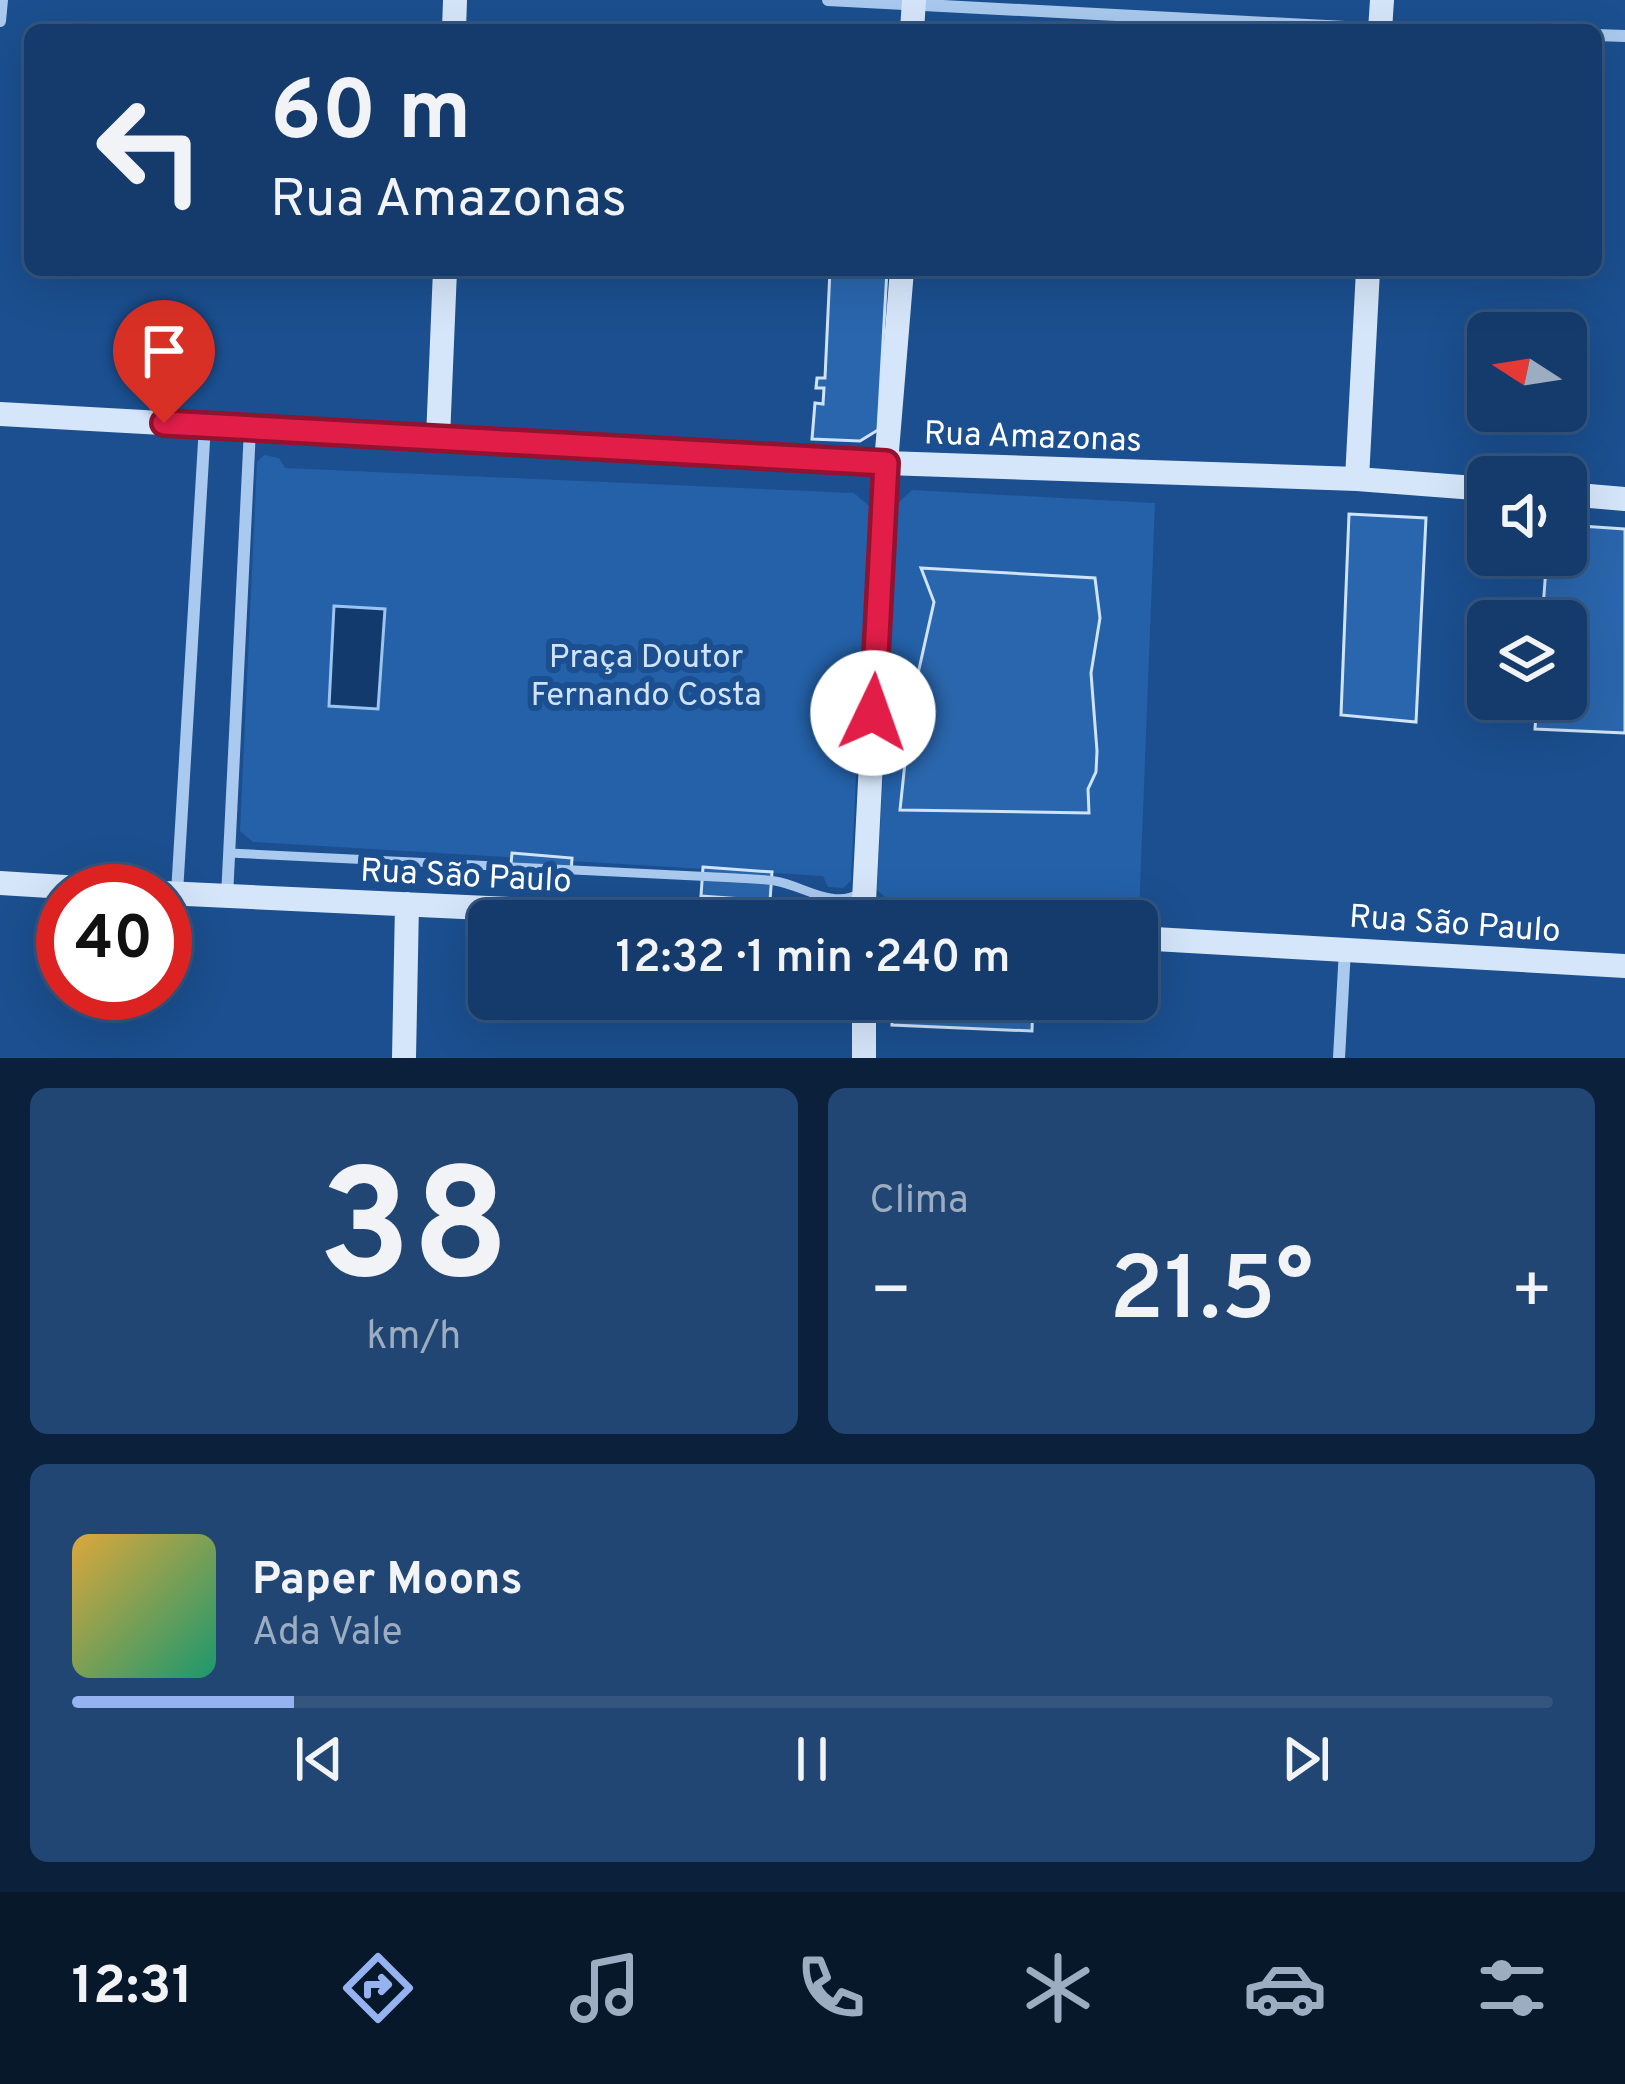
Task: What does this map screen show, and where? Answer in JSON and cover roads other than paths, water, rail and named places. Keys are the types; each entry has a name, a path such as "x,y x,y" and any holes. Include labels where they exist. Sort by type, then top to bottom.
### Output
{"main road":[{"path":"438,438 445,276"},
{"path":"863,900 886,463 902,276"},
{"path":"1358,479 1368,276"},
{"name":"Rua Amazonas","path":"0,414 886,463 1467,487"},
{"path":"1587,496 1625,499"},
{"path":"0,883 36,885"},
{"name":"Rua São Paulo","path":"192,894 468,907"},
{"path":"404,1058 407,904"},
{"name":"Rua São Paulo","path":"1158,939 1625,966"},
{"path":"864,1020 864,1058"}],"street":[{"path":"0,21 2,0"},
{"path":"828,0 913,12 1224,24"},
{"path":"173,864 205,425"},
{"path":"227,897 250,428"},
{"path":"1339,1058 1345,947"}],"lane":[{"path":"229,853 780,881 817,896 852,898 864,890"}],"park label":[{"name":"Praça Doutor Fernando Costa","path":"646,674"}]}
